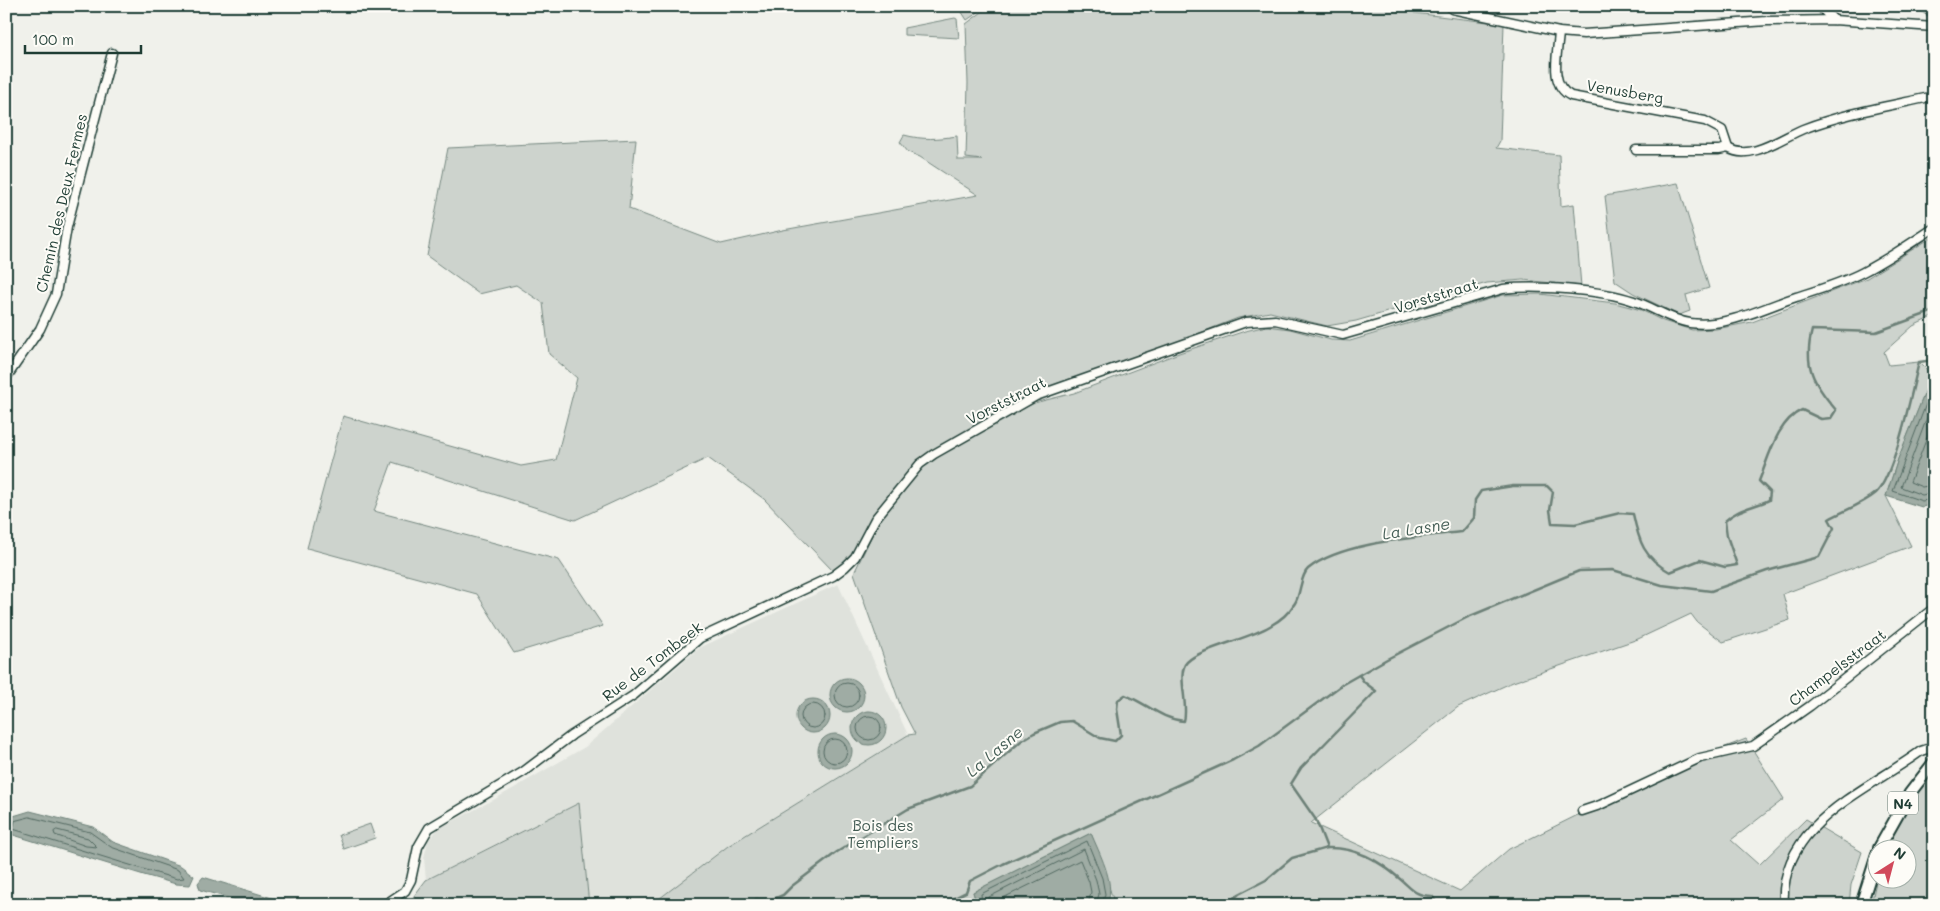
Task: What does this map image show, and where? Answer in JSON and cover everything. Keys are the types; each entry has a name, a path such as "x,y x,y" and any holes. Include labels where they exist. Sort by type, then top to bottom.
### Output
{"main road":[{"name":"N4","path":"1885,838 1910,793 1934,762"},
{"path":"1862,905 1868,885"}],"street":[{"path":"1450,6 1452,9 1559,32 1584,34 1767,21 1834,20 1934,27"},
{"path":"1472,6 1484,16"},
{"path":"1819,6 1834,20"},
{"name":"Venusberg","path":"1559,32 1556,73 1559,88 1564,93 1571,96 1705,121 1722,130 1728,148"},
{"name":"Chemin des Deux Fermes","path":"6,378 40,329 56,294 67,227 112,53"},
{"path":"1636,150 1728,148 1732,151 1754,151 1768,148 1802,130 1837,118 1934,96"},
{"name":"Vorststraat","path":"947,446 1036,396 1246,322 1275,320 1343,335 1503,289 1527,287 1616,296 1634,301 1678,320 1708,323 1737,318 1846,280 1863,272 1934,228"},
{"name":"Rue de Tombeek","path":"384,905 405,891 411,880 418,847 429,828 523,772 572,735 634,695 700,638 833,576 855,557 875,519 920,464 947,446"},
{"name":"Champelsstraat","path":"1582,811 1600,805 1700,758 1744,749 1754,745 1810,706 1934,608"},
{"path":"1784,905 1785,882 1796,848 1810,830 1827,815 1921,751 1927,748 1934,751"}],"shaded area":[{"path":"838,584 908,735 728,846 651,905 589,905 578,803 426,880 424,858 428,841 438,829 495,799 585,747 699,648"}],"green space":[{"path":"958,6 987,6 967,20"},
{"name":"Bois des Templiers","path":"990,6 1415,6 1414,13 1504,24 1500,141 1496,148 1559,155 1561,206 1574,204 1581,286 1523,280 1487,283 1356,321 1327,326 1270,312 1238,318 1011,404 931,453 898,497 921,469 941,454 1034,403 1074,393 1179,353 1245,331 1267,326 1290,329 1331,340 1350,341 1503,295 1540,294 1615,303 1641,310 1663,321 1692,330 1716,329 1752,322 1867,278 1934,236 1934,316 1913,326 1884,352 1889,365 1919,362 1932,375 1898,459 1886,496 1911,546 1783,594 1790,620 1723,642 1697,622 1691,614 1638,639 1513,682 1458,707 1311,823 1460,891 1509,849 1679,765 1746,739 1784,799 1731,840 1759,865 1806,819 1862,852 1851,885 1849,905 1115,905 1091,833 973,892 977,905 651,905 728,846 908,735 915,734 901,707 854,573 874,531 863,546 833,571 764,499 708,458 575,520 392,462 374,511 559,560 603,626 514,653 477,594 307,548 343,416 521,466 556,460 577,378 549,354 543,303 516,285 479,294 427,256 448,148 636,139 629,209 721,244 783,230 978,195 920,157 908,152 900,142 904,135 918,138 957,136 958,160 982,160 966,158 968,83 966,24"},
{"path":"957,19 959,38 904,35 904,28"},
{"path":"1678,183 1709,288 1686,295 1690,311 1679,315 1633,293 1615,281 1605,196"},
{"path":"1934,771 1934,905 1871,905 1875,888 1918,888 1918,838 1892,838 1906,806"},
{"path":"579,803 589,905 408,904 426,880"},
{"path":"370,824 375,838 344,849 339,835"}],"water":[{"path":"1934,374 1934,504 1922,507 1886,496 1898,459"},
{"path":"847,678 859,683 864,695 859,707 847,712 835,707 830,695 835,683"},
{"path":"813,699 825,704 830,716 825,728 813,733 801,728 796,716 801,704"},
{"path":"869,711 881,716 886,728 881,740 869,745 857,740 852,728 857,716"},
{"path":"835,734 847,739 852,751 847,763 835,768 823,763 818,751 823,739"},
{"path":"30,811 93,827 113,842 181,866 194,876 190,885 176,884 7,833 10,817"},
{"path":"1091,833 1108,876 1110,894 1108,902 1102,905 977,905 973,892"},
{"path":"203,877 272,898 309,901 308,905 254,905 200,890 198,883"}],"waterway":[{"path":"1914,6 1934,19"},
{"name":"La Lasne","path":"749,905 756,899 771,900 783,895 837,852 908,809 970,786 1021,741 1060,722 1072,721 1100,738 1115,741 1121,735 1117,709 1118,700 1125,695 1161,714 1184,721 1183,674 1187,662 1203,652 1261,631 1280,619 1295,603 1305,572 1322,560 1381,542 1462,532 1474,518 1475,500 1481,491 1513,486 1547,486 1553,492 1550,510 1552,523 1575,524 1620,513 1633,514 1640,541 1648,555 1661,567 1670,572 1700,560 1725,567 1737,565 1727,536 1725,521 1741,511 1769,500 1770,492 1759,481 1780,431 1793,415 1802,410 1821,419 1831,418 1836,410 1821,391 1812,373 1809,354 1812,330 1876,332 1934,311"},
{"path":"940,905 966,892 970,881 1003,864 1233,760 1259,746 1343,684 1387,659 1468,617 1579,571 1613,570 1662,585 1711,591 1767,571 1819,557 1834,528 1829,519 1871,497 1883,483 1890,469 1902,431 1919,362 1934,360"},
{"path":"1227,905 1239,894 1266,880 1292,858 1327,848 1316,820 1291,784 1301,768 1376,691 1364,682 1359,675"},
{"path":"1327,848 1348,850 1366,856 1392,872 1414,891 1422,895 1432,896 1436,902"}]}
